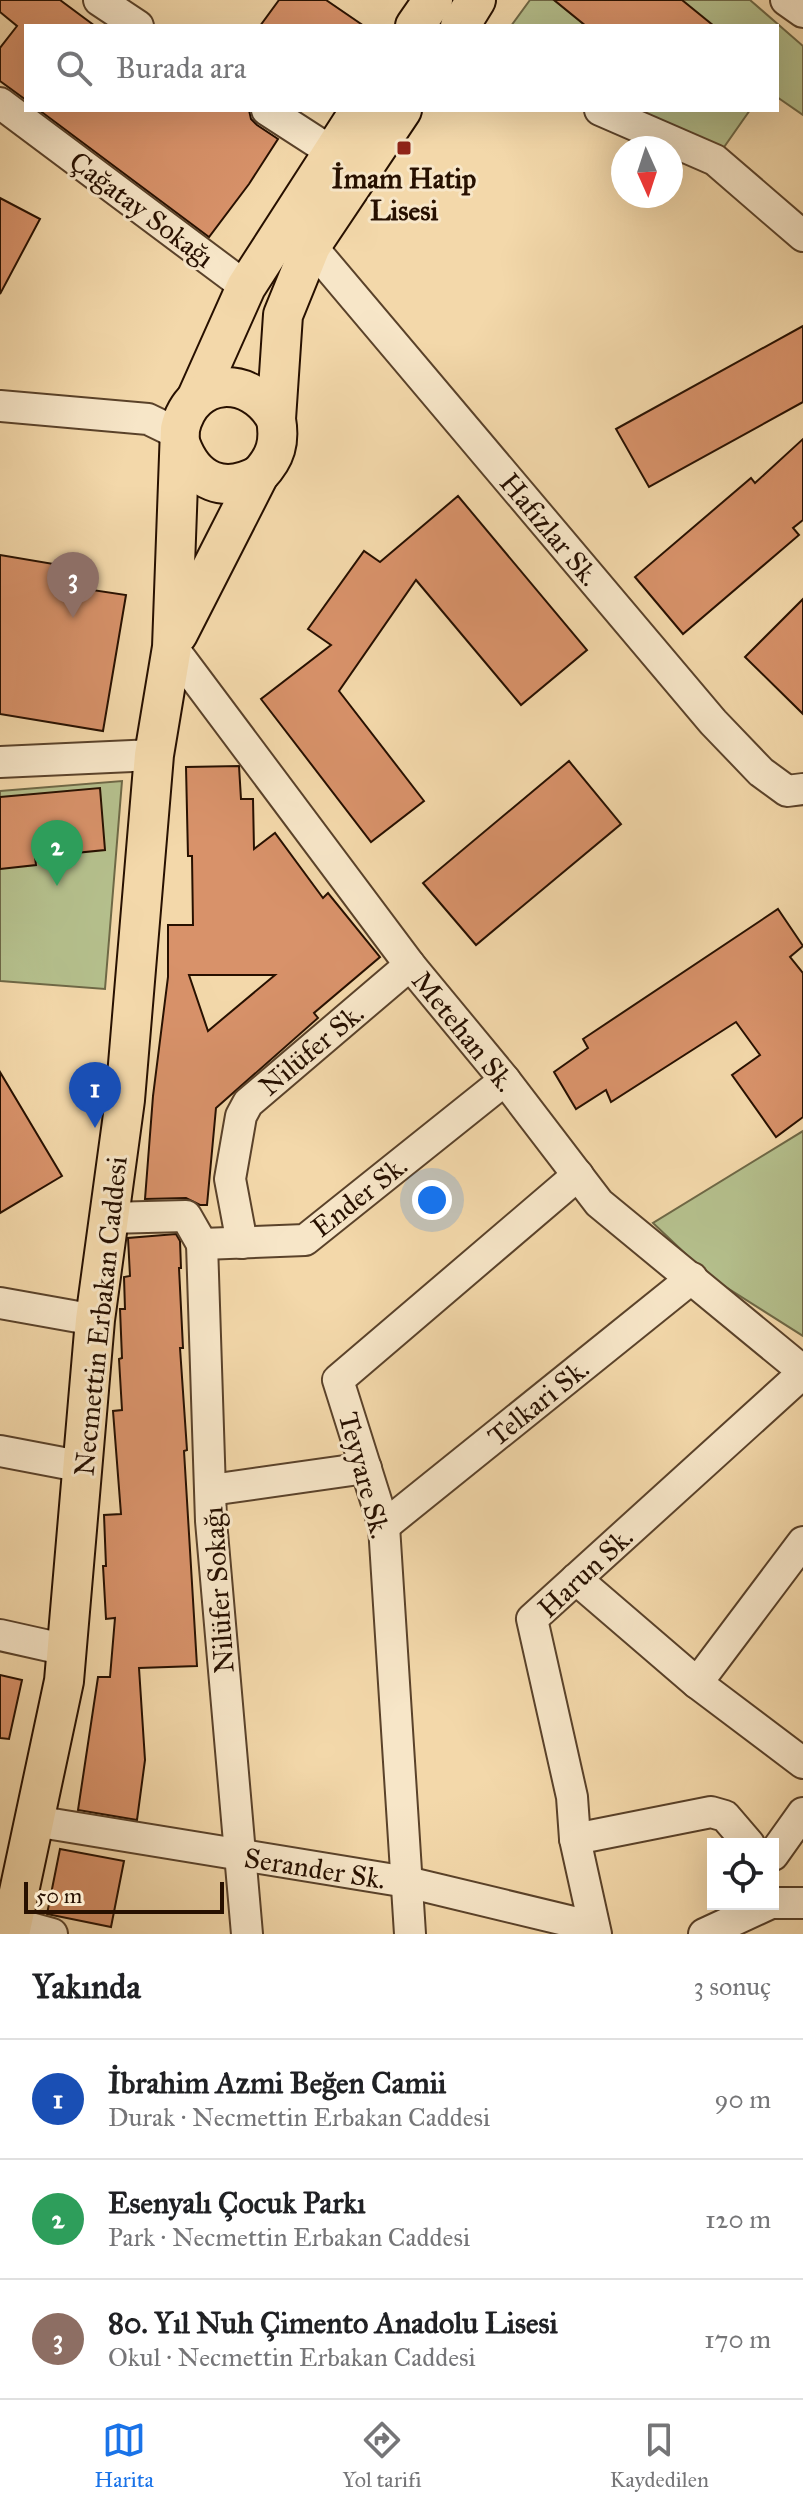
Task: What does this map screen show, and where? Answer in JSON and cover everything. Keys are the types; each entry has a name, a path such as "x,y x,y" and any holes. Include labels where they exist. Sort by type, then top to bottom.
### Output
{"main road":[{"path":"416,24 433,0"},
{"path":"461,24 476,0"},
{"path":"259,475 228,485 212,481 192,467 178,422 246,287 359,112"},
{"name":"Necmettin Erbakan Caddesi","path":"172,647 259,475 277,449 283,315 311,246 401,112"},
{"path":"178,422 217,389 241,388 256,394 268,405 276,419"},
{"name":"Necmettin Erbakan Caddesi","path":"11,1928 64,1681 95,1320 125,1100 154,755 172,647 178,422"}],"street":[{"path":"99,0 135,24"},
{"path":"786,0 803,12"},
{"name":"Çağatay Sokağı","path":"0,103 246,287"},
{"path":"270,112 332,152"},
{"path":"605,112 715,160 803,236"},
{"name":"Hafızlar Sk.","path":"311,246 713,722 761,772 787,791 803,789"},
{"path":"0,406 178,422"},
{"name":"Metehan Sk.","path":"172,647 410,965 505,1080 599,1203 803,1372"},
{"path":"0,762 154,755"},
{"name":"Nilüfer Sk.","path":"242,1243 230,1179 241,1116 248,1103 410,965"},
{"name":"Ender Sk.","path":"202,1244 305,1240 505,1080"},
{"name":"Teyyare Sk.","path":"410,1934 384,1526 338,1380 578,1175"},
{"path":"108,1218 186,1216 202,1244"},
{"name":"Nilüfer Sokağı","path":"202,1244 211,1490 247,1934"},
{"name":"Telkari Sk.","path":"384,1526 692,1278"},
{"path":"0,1303 95,1320"},
{"name":"Harun Sk.","path":"595,1931 575,1839 572,1797 532,1619 803,1372"},
{"path":"0,1451 84,1467"},
{"path":"211,1490 366,1468"},
{"path":"697,1683 803,1542"},
{"path":"576,1579 697,1683 803,1763"},
{"path":"0,1635 67,1650"},
{"path":"575,1839 711,1812 725,1816 744,1838"},
{"path":"779,1847 803,1813"},
{"name":"Serander Sk.","path":"34,1821 407,1882 595,1931"},
{"path":"779,1903 803,1903"},
{"path":"704,1934 756,1910"},
{"path":"11,1928 52,1934"}],"green space":[{"path":"530,0 554,0 584,24 512,24"},
{"path":"682,0 750,0 778,24 703,24"},
{"path":"779,25 803,46 803,115 779,98"},
{"path":"641,112 749,112 722,150"},
{"path":"122,781 105,989 0,981 0,791"},
{"path":"803,1131 803,1336 710,1277 653,1223"}],"building":[{"path":"0,0 60,0 92,24 24,24 24,99 0,81 0,48 17,26 0,12"},
{"path":"279,0 326,0 361,24 261,24"},
{"path":"554,0 682,0 712,24 584,24"},
{"path":"42,112 249,112 257,125 278,139 209,237"},
{"path":"0,198 40,219 0,294"},
{"path":"803,326 803,402 649,487 616,429"},
{"path":"803,439 803,520 793,528 799,535 683,634 635,577 751,478 755,483"},
{"path":"458,496 587,650 521,705 416,580 339,691 424,801 371,842 261,699 331,645 308,629 364,551 380,562"},
{"path":"0,555 95,571 92,590 126,595 103,731 0,714"},
{"path":"803,599 803,714 745,657"},
{"path":"569,761 621,824 476,945 423,883"},
{"path":"239,766 241,799 253,799 254,849 275,833 323,898 328,893 380,957 314,1013 318,1018 216,1108 207,1205 186,1198 145,1199 153,1096 168,977 168,925 193,925 186,767","holes":["189,975 275,975 208,1031"]},
{"path":"100,788 105,850 35,857 36,865 0,869 0,797"},
{"path":"778,909 803,946 790,957 803,973 803,1117 776,1137 732,1075 760,1055 736,1022 611,1102 606,1090 576,1109 554,1072 588,1048 583,1039"},
{"path":"0,1072 62,1176 0,1213"},
{"path":"176,1234 180,1241 183,1348 180,1348 187,1450 184,1451 197,1666 139,1668 145,1760 137,1820 78,1810 98,1677 110,1677 115,1618 106,1619 104,1515 121,1514 113,1411 122,1410 120,1309 125,1309 124,1277 130,1276 128,1238"},
{"path":"0,1675 22,1680 9,1739 0,1738"},
{"path":"60,1849 124,1861 111,1927 47,1914"}],"place":[{"name":"İmam Hatip Lisesi","path":"404,148"},
{"name":"80. Yıl Nuh Çimento Anadolu Lisesi","path":"73,618"},
{"name":"Esenyalı Çocuk Parkı","path":"57,886"},
{"name":"İbrahim Azmi Beğen Camii","path":"95,1128"}]}
